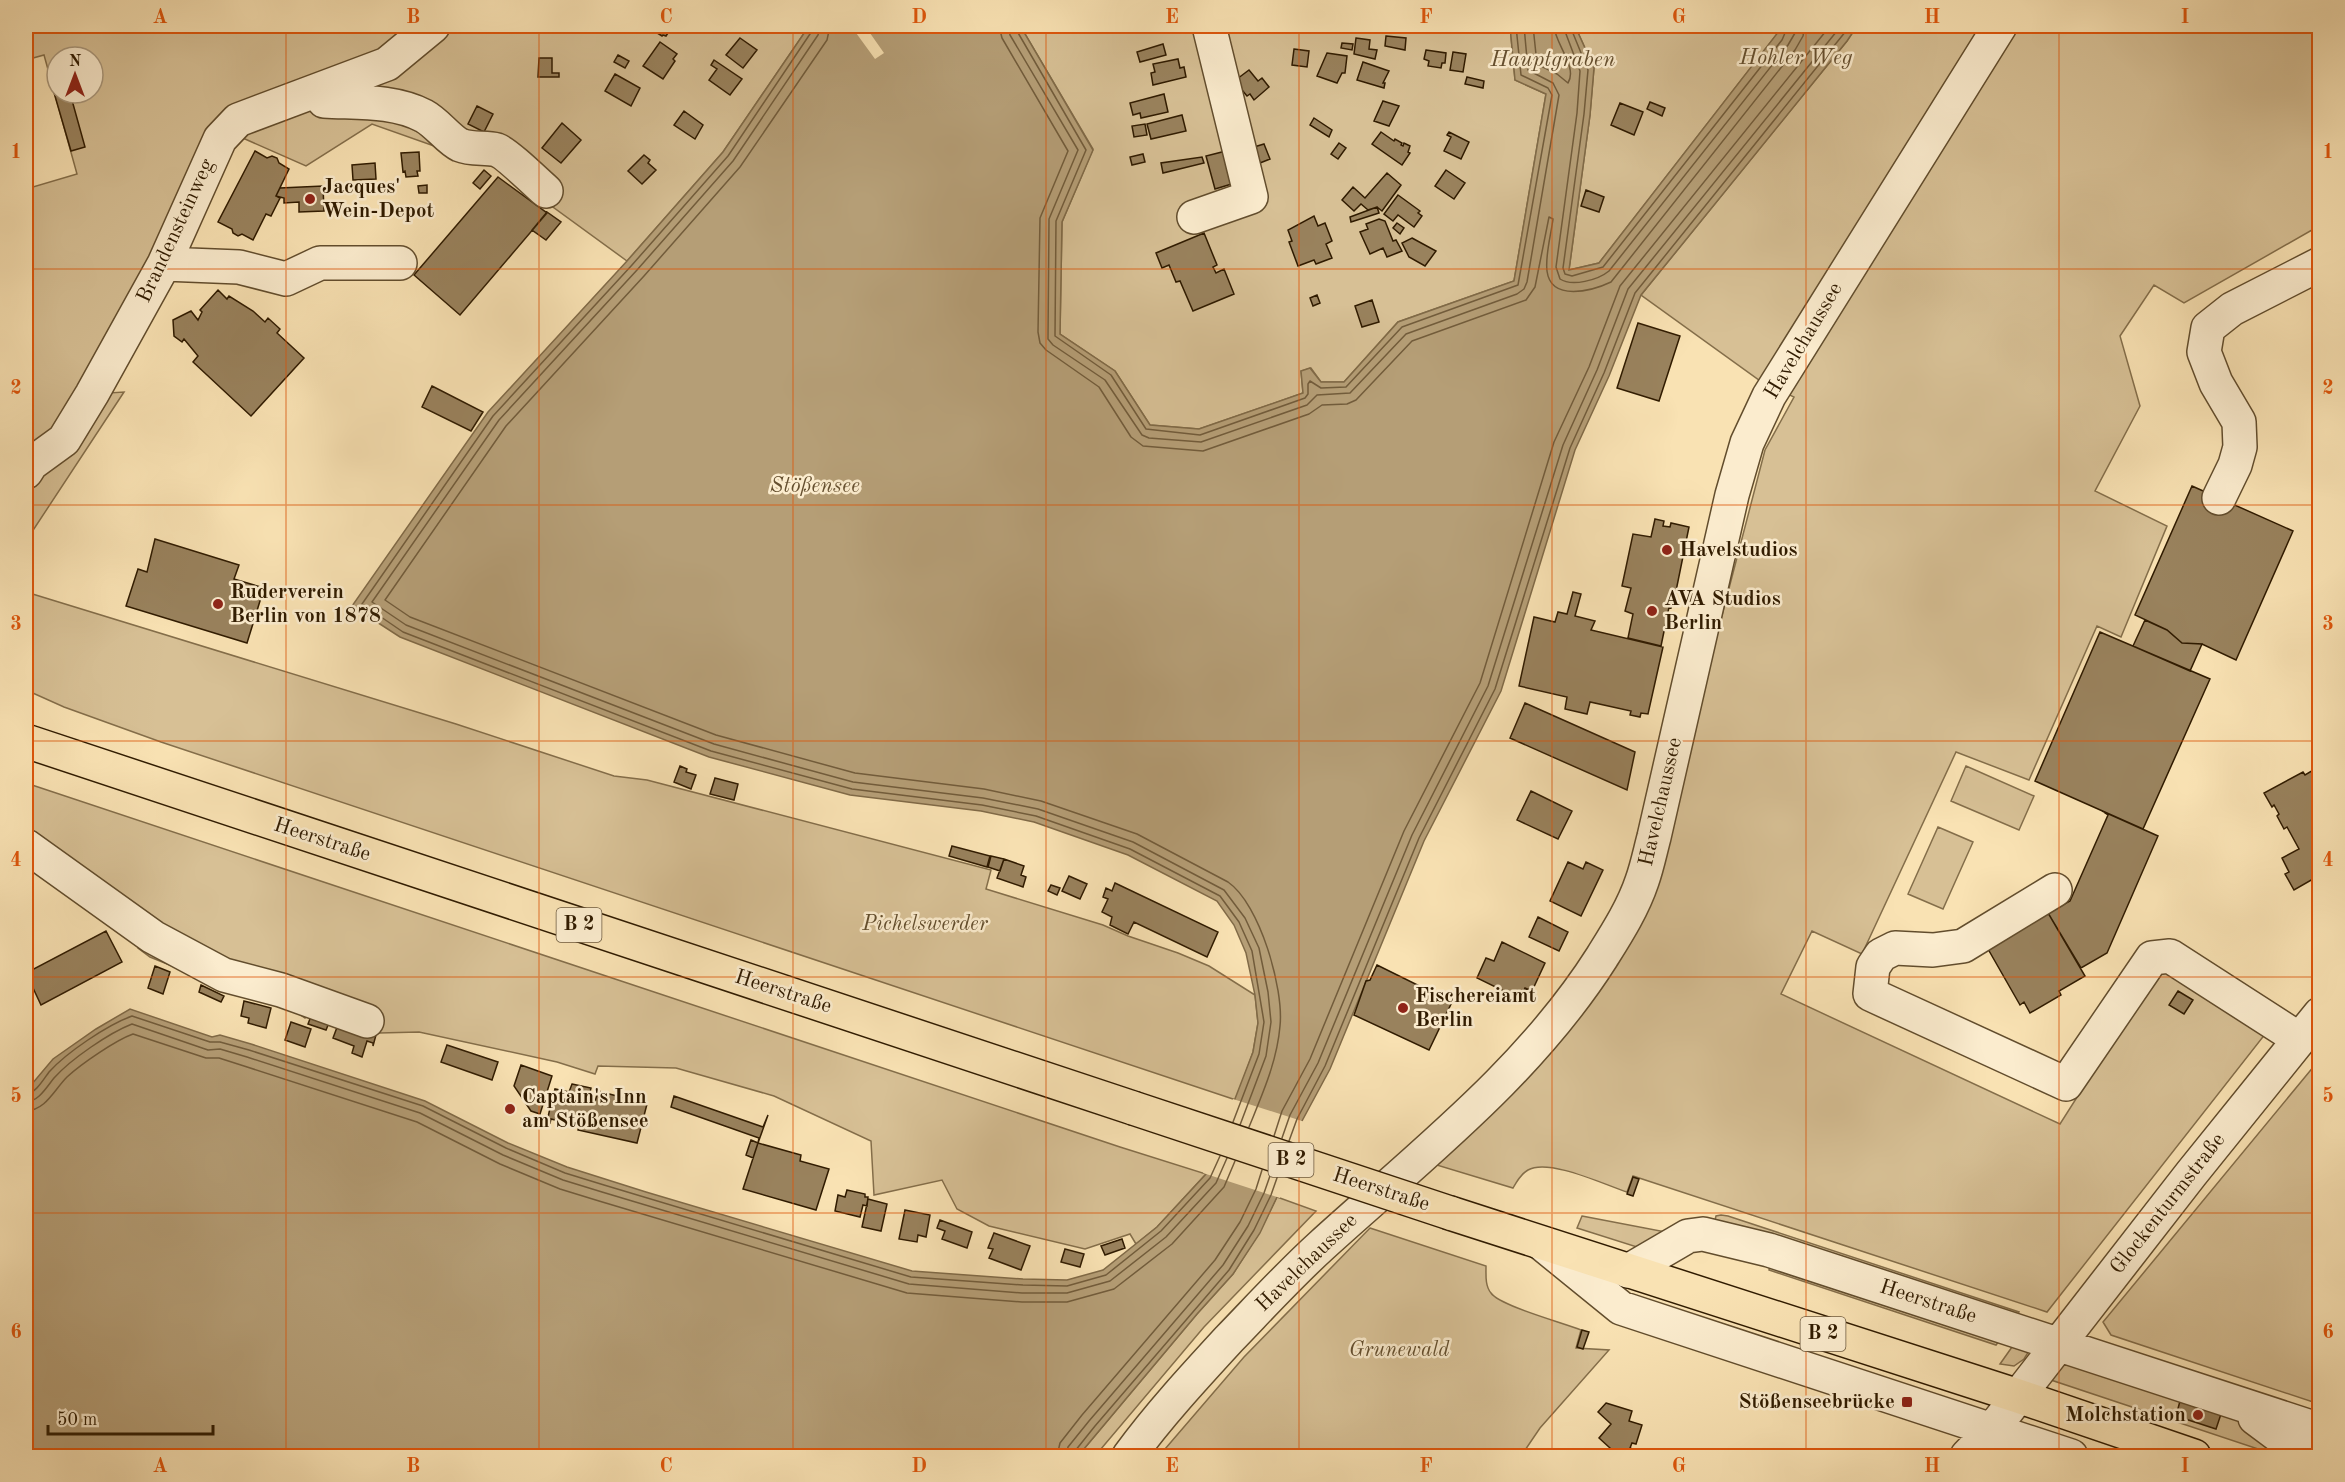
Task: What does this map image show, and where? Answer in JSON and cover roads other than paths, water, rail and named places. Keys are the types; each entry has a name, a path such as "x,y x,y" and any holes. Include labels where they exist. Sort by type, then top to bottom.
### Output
{"main road":[{"name":"Heerstraße","path":"26,741 1450,1213 2018,1396 2194,1456"}],"street":[{"path":"387,63 396,26"},
{"name":"Brandensteinweg","path":"26,472 31,464 64,440 97,386 164,264 220,139 238,120 387,63 433,26"},
{"path":"1194,217 1251,197 1209,26"},
{"name":"Havelchaussee","path":"1128,1456 1189,1382 1320,1247 1447,1134 1521,1063 1557,1021 1591,975 1619,931 1642,882 1654,837 1732,495 1748,443 1769,396 2000,26"},
{"path":"316,91 324,101 401,106 426,117 448,133 457,144 499,151 546,191"},
{"path":"164,264 239,267 286,279 320,263 400,263"},
{"path":"2219,498 2235,465 2240,447 2239,422 2216,383 2204,352 2208,328 2232,309 2319,264"},
{"path":"26,846 153,937 224,975 280,990 367,1021"},
{"path":"2055,890 1963,946 1933,950 1895,948 1881,956 1873,967 1870,994 2066,1084 2152,958 2170,956 2299,1039"},
{"name":"Glockenturmstraße","path":"1967,1456 1992,1430 2057,1344 2319,1014"},
{"name":"Heerstraße","path":"1628,1271 1688,1236 1703,1234 1769,1250 2319,1430"},
{"name":"Heerstraße","path":"1541,1243 1621,1308 2071,1456"},
{"name":"Heerstraße","path":"2232,1401 2306,1456"},
{"name":"Heerstraße","path":"1992,1430 2157,1444"}],"water":[{"name":"Stößensee","path":"809,26 1021,27 1093,150 1062,222 1060,334 1115,371 1150,425 1199,429 1303,393 1301,371 1310,368 1321,382 1344,382 1398,322 1514,281 1546,94 1515,80 1510,26 1575,26 1594,68 1590,115 1569,270 1599,263 1783,26 1857,26 1641,295 1609,376 1575,450 1501,691 1424,841 1330,1069 1302,1121 1277,1197 1260,1233 1233,1274 1078,1456 26,1456 26,1091 53,1059 130,1009 212,1037 220,1035 251,1044 425,1101 508,1143 567,1167 912,1271 1067,1280 1103,1270 1157,1227 1206,1174 1253,1052 1258,1023 1246,953 1234,925 1217,901 1128,855 1034,822 981,811 850,795 709,757 400,637 352,606 488,412 627,261 723,152"}],"place":[{"name":"Jacques' Wein-Depot","path":"310,199"},
{"name":"Havelstudios","path":"1667,550"},
{"name":"Ruderverein Berlin von 1878","path":"218,604"},
{"name":"AVA Studios Berlin","path":"1652,611"},
{"name":"Fischereiamt Berlin","path":"1403,1008"},
{"name":"Captain's Inn am Stößensee","path":"510,1109"},
{"name":"Stößenseebrücke","path":"1907,1402"},
{"name":"Molchstation","path":"2198,1415"}],"water label":[{"name":"Hohler Weg","path":"1796,58"},
{"name":"Hauptgraben","path":"1553,60"}],"park label":[{"name":"Pichelswerder","path":"925,924"},
{"name":"Grunewald","path":"1399,1350"}]}
